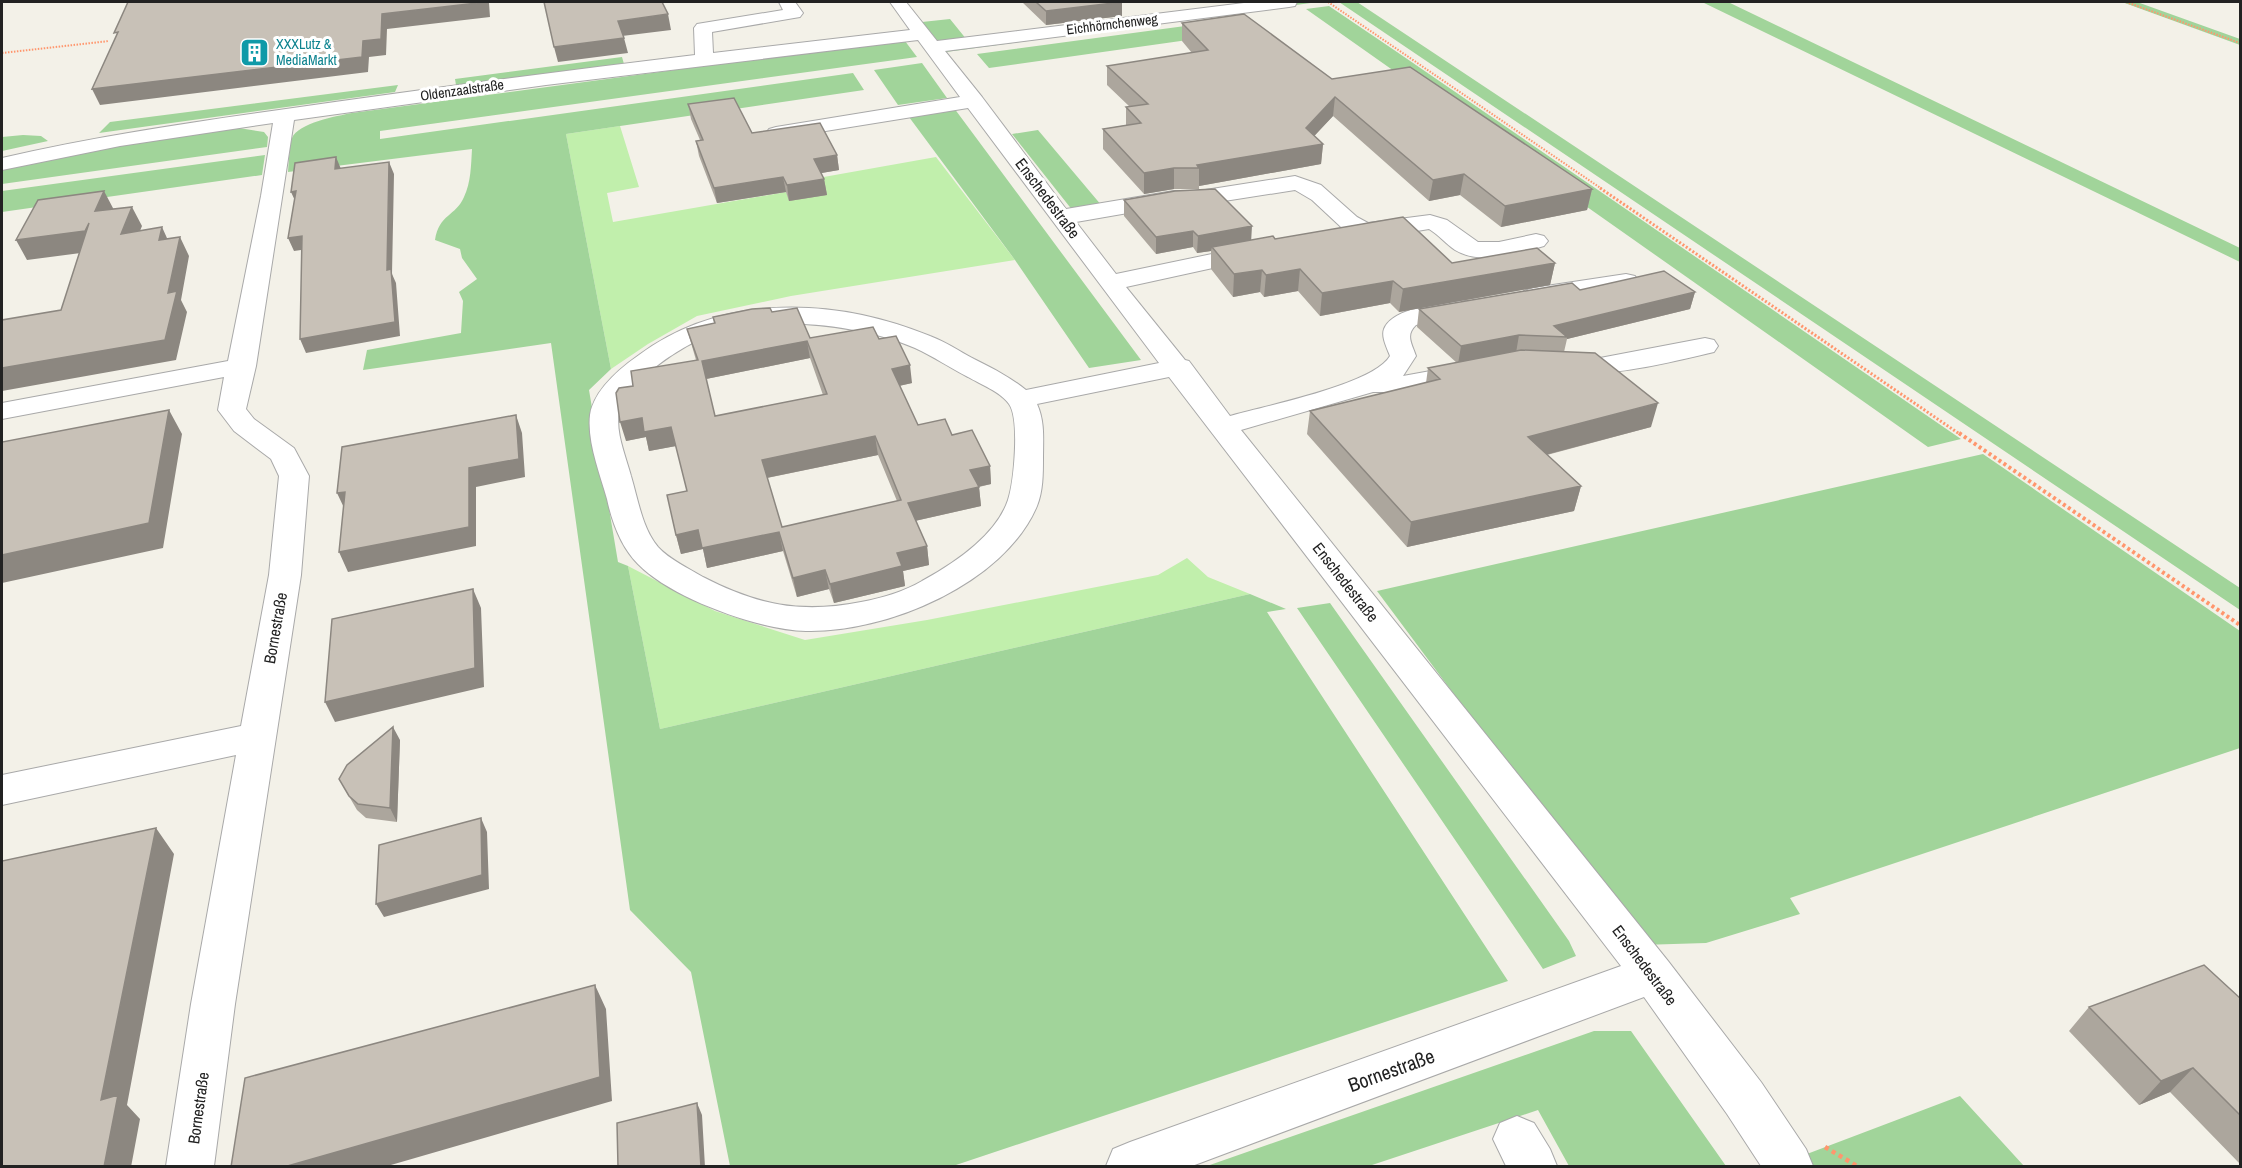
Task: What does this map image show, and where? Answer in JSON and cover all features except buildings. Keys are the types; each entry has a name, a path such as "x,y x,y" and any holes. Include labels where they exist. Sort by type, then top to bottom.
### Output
{"street":[{"path":"704,60 703,28 794,14 787,2"},
{"name":"Enschedestraße","path":"898,2 930,40 1110,283 1179,367 1653,974 1744,1098 1789,1167"},
{"name":"Eichhörnchenweg","path":"930,40 1289,2"},
{"name":"Oldenzaalstraße","path":"2,164 98,144 284,116 704,60 930,40"},
{"path":"771,134 975,101"},
{"name":"Bornestraße","path":"190,1167 213,1004 285,575 294,476 284,454 244,425 232,410 273,196 284,116"},
{"path":"1062,217 1174,198 1199,198 1295,183 1309,186 1354,225 1366,230"},
{"path":"1331,237 1366,230 1433,222 1464,245 1476,249 1485,250 1536,241"},
{"path":"1110,283 1274,248"},
{"path":"1224,426 1322,400 1370,384 1397,367 1403,356 1396,337 1397,329 1407,319 1626,281"},
{"path":"775,314 828,318 888,330 918,340 1006,386 1021,399 1029,415 1028,480 1021,509 999,539 960,571 926,594 847,616 804,620 763,613 709,594 671,573 645,553 634,533 620,492 604,420 607,405 620,386 636,370 676,341 704,328 775,314"},
{"path":"1537,362 1600,366 1705,346"},
{"path":"2,411 242,366"},
{"path":"1021,399 1179,367"},
{"path":"1370,384 1410,384 1495,367"},
{"path":"2,790 256,737"},
{"name":"Bornestraße","path":"1130,1167 1653,974"}],"path":[{"path":"1328,2 2241,624"},
{"path":"2126,2 2241,43"},
{"path":"2,53 109,41"}],"green space":[{"path":"1253,2 1318,2 946,52 922,22 950,19 967,40"},
{"path":"1339,2 1357,2 2240,588 2240,610"},
{"path":"1702,2 1728,2 2240,248 2240,262"},
{"path":"2122,2 2137,2 2240,39 2240,45"},
{"path":"1329,6 1961,439 1928,447 1306,9"},
{"path":"1200,24 1216,36 989,68 977,54"},
{"path":"905,41 917,57 380,131 380,139 853,73 864,90 566,134 611,369 589,390 618,562 628,566 660,729 1250,594 1286,609 1267,612 1508,981 953,1166 730,1166 691,972 630,910 551,343 363,370 367,350 461,333 463,301 459,292 477,279 462,258 460,249 435,240 440,225 457,208 464,197 471,167 472,149 288,172 290,146 292,138 302,128 319,121 352,113"},
{"path":"622,57 624,64 456,85 455,79"},
{"path":"922,63 947,98 898,105 874,70"},
{"path":"398,85 395,92 99,133 110,122"},
{"path":"954,108 1141,360 1089,368 1015,260 909,117"},
{"path":"620,126 639,187 607,193 613,222 786,192 790,201 818,178 936,157 1015,260 791,296 697,316 648,344 611,369 566,134"},
{"path":"239,128 264,132 268,137 267,147 2,184 2,170 56,155"},
{"path":"1038,130 1102,206 1073,211 1012,134"},
{"path":"41,136 48,141 2,151 2,137"},
{"path":"265,155 262,175 2,212 2,191"},
{"path":"1983,454 2240,631 2240,748 1790,898 1800,914 1706,943 1641,945 1377,591"},
{"path":"1187,558 1208,577 1250,594 660,729 628,566 715,611 805,640 927,620 1158,575"},
{"path":"1330,603 1569,941 1576,956 1543,969 1297,608"},
{"path":"1594,1031 1631,1031 1726,1166 1569,1166 1538,1110 1369,1166 1207,1166"},
{"path":"1960,1096 2024,1166 1806,1166 1799,1157"}],"place":[{"name":"XXXLutz & MediaMarkt","path":"255,52"}]}
